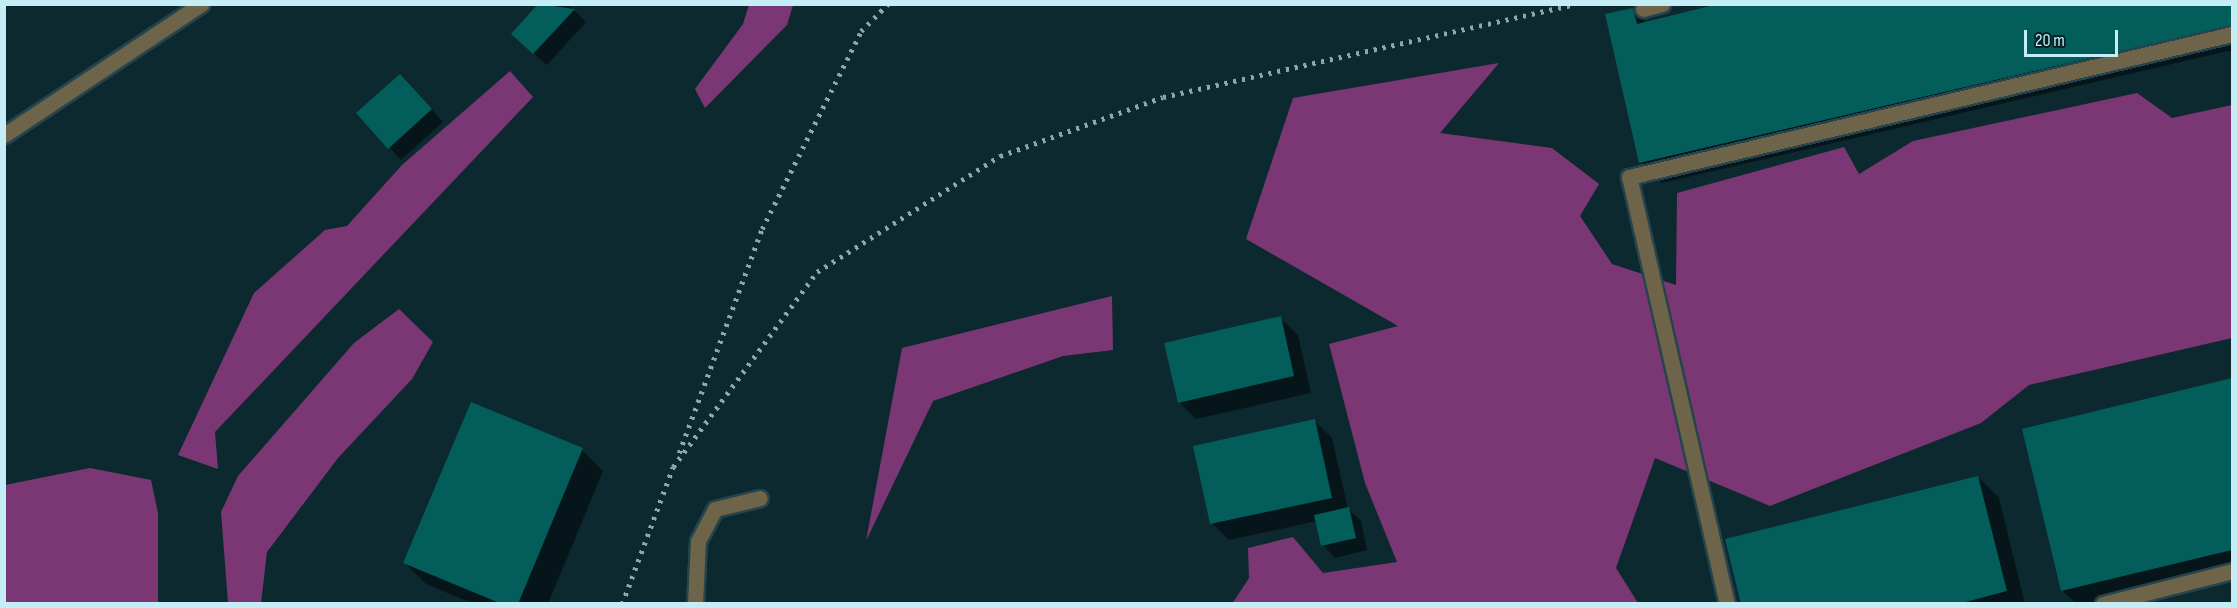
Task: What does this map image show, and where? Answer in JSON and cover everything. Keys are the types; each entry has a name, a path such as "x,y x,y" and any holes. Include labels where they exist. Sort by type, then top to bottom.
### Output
{"lane":[{"path":"4,135 201,4"},
{"path":"1643,9 1662,4"},
{"path":"1727,603 1629,177 2232,34"},
{"path":"695,603 698,541 715,509 760,498"},
{"path":"2103,603 2232,571"}],"shaded area":[{"path":"749,5 793,5 787,25 705,108 695,89 743,24"},
{"path":"1499,63 1440,133 1552,148 1599,184 1580,216 1612,264 1676,285 1677,193 1844,147 1859,174 1913,141 2137,93 2172,118 2232,105 2232,338 2029,385 1981,423 1770,506 1655,458 1616,568 1638,603 1232,604 1249,578 1248,548 1293,537 1323,573 1397,562 1365,483 1329,344 1398,326 1246,239 1293,98"},
{"path":"510,71 533,97 215,432 218,469 178,455 254,293 325,230 347,226 402,165"},
{"path":"1112,296 1113,350 1063,356 933,401 866,541 902,348"},
{"path":"399,309 433,342 412,379 338,458 267,552 261,603 228,603 221,512 238,476 354,343"},
{"path":"90,468 151,480 158,513 158,603 5,603 5,485"}],"building":[{"path":"538,4 575,9 533,54 511,34"},
{"path":"1718,4 2232,4 2232,25 1639,163 1605,14 1633,8 1637,24"},
{"path":"400,74 432,109 388,149 356,113"},
{"path":"1281,316 1294,376 1178,403 1164,343"},
{"path":"2232,378 2232,550 2061,591 2022,429"},
{"path":"471,402 583,448 518,604 502,604 403,563"},
{"path":"1315,419 1332,498 1210,524 1193,446"},
{"path":"1978,476 2007,591 1958,604 1741,604 1725,539"},
{"path":"1349,507 1356,538 1321,546 1314,515"}],"railway":[{"path":"679,453 762,229 861,31 888,4"},
{"path":"622,604 673,467 817,272 1000,156 1163,97 1575,4"}]}
